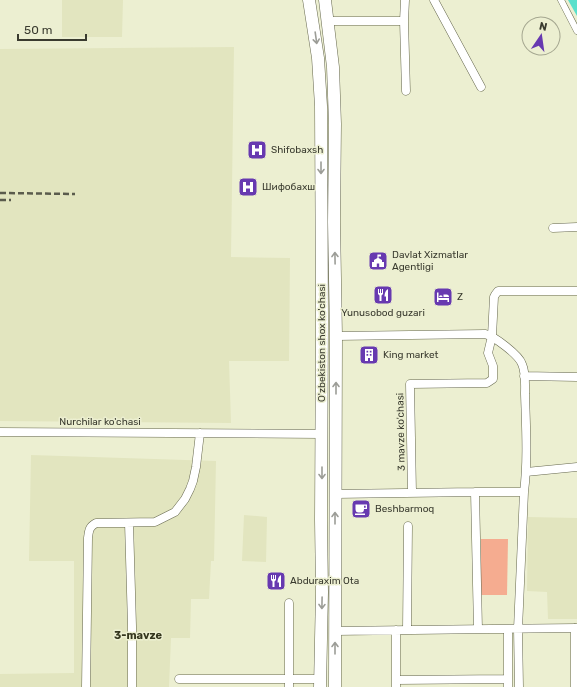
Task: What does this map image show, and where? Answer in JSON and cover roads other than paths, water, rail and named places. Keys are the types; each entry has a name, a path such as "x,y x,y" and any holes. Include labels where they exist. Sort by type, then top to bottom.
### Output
{"main road":[{"name":"O'zbekiston shox ko'chasi","path":"309,0 318,58 321,106 322,592 320,683"},
{"name":"O'zbekiston shox ko'chasi","path":"325,0 333,67 335,124 335,687"}],"street":[{"path":"405,0 404,21 406,91"},
{"path":"434,0 481,87"},
{"path":"561,0 577,31"},
{"path":"328,21 404,21"},
{"path":"553,228 577,227"},
{"name":"3 mavze ko'chasi","path":"412,493 410,384 486,383 493,379 493,366 488,353 492,336 494,297 498,291 577,290"},
{"path":"336,336 480,334 492,336 520,360 523,366 524,376 526,472 518,629 519,687"},
{"path":"524,376 577,377"},
{"name":"Nurchilar ko'chasi","path":"0,432 322,434"},
{"path":"86,687 89,530 96,523 155,522 175,512 185,499 193,481 200,433"},
{"path":"526,472 577,467"},
{"path":"475,492 478,629"},
{"path":"335,494 524,492"},
{"path":"129,523 132,687"},
{"path":"407,630 408,526"},
{"path":"289,603 289,683"},
{"path":"335,631 576,628 575,687"},
{"path":"396,630 396,683 508,683 508,629"},
{"path":"179,678 320,683"}],"water":[{"path":"568,0 577,0 577,16"}],"railway":[{"path":"0,193 75,194"},
{"path":"0,200 11,200"}],"place":[{"name":"Shifobaxsh","path":"257,150"},
{"name":"Шифобахш","path":"248,187"},
{"name":"Davlat Xizmatlar Agentligi","path":"378,261"},
{"name":"Yunusobod guzari","path":"383,295"},
{"name":"Z","path":"443,297"},
{"name":"King market","path":"369,355"},
{"name":"Beshbarmoq","path":"361,509"},
{"name":"Abduraxim Ota","path":"276,581"}],"district":[{"name":"3-mavze","path":"138,635"}]}
